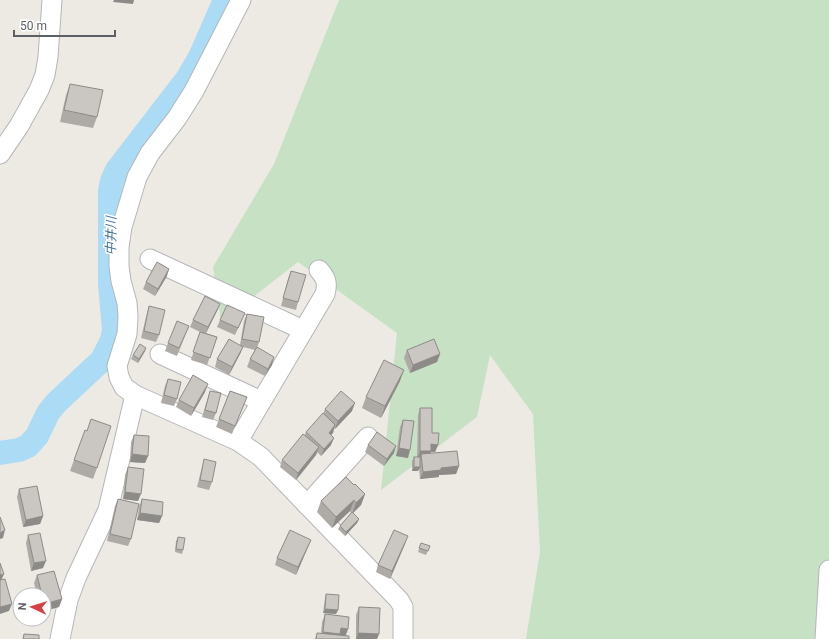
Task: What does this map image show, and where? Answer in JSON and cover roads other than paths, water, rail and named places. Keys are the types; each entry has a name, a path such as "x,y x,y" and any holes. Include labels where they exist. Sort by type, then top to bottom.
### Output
{"street":[{"path":"0,154 39,90 45,76 48,57 52,0"},
{"path":"234,1 194,91 177,118 146,159 137,177 122,227 119,248 119,266 121,281 127,303 128,317 127,334 117,366 119,377 124,387 135,395 238,441 260,457 399,600 403,607 403,639"},
{"path":"150,259 303,330"},
{"path":"238,441 325,294 327,286 325,277 319,270"},
{"path":"160,354 261,401"},
{"path":"60,639 68,600 76,578 108,510 135,395"},
{"path":"307,505 368,437"},
{"path":"825,639 829,570"}],"waterway":[{"name":"中井川","path":"0,453 19,450 28,446 37,436 48,413 56,403 102,360 112,340 114,330 110,284 110,190 112,181 117,170 187,79 200,57 225,0"}]}
